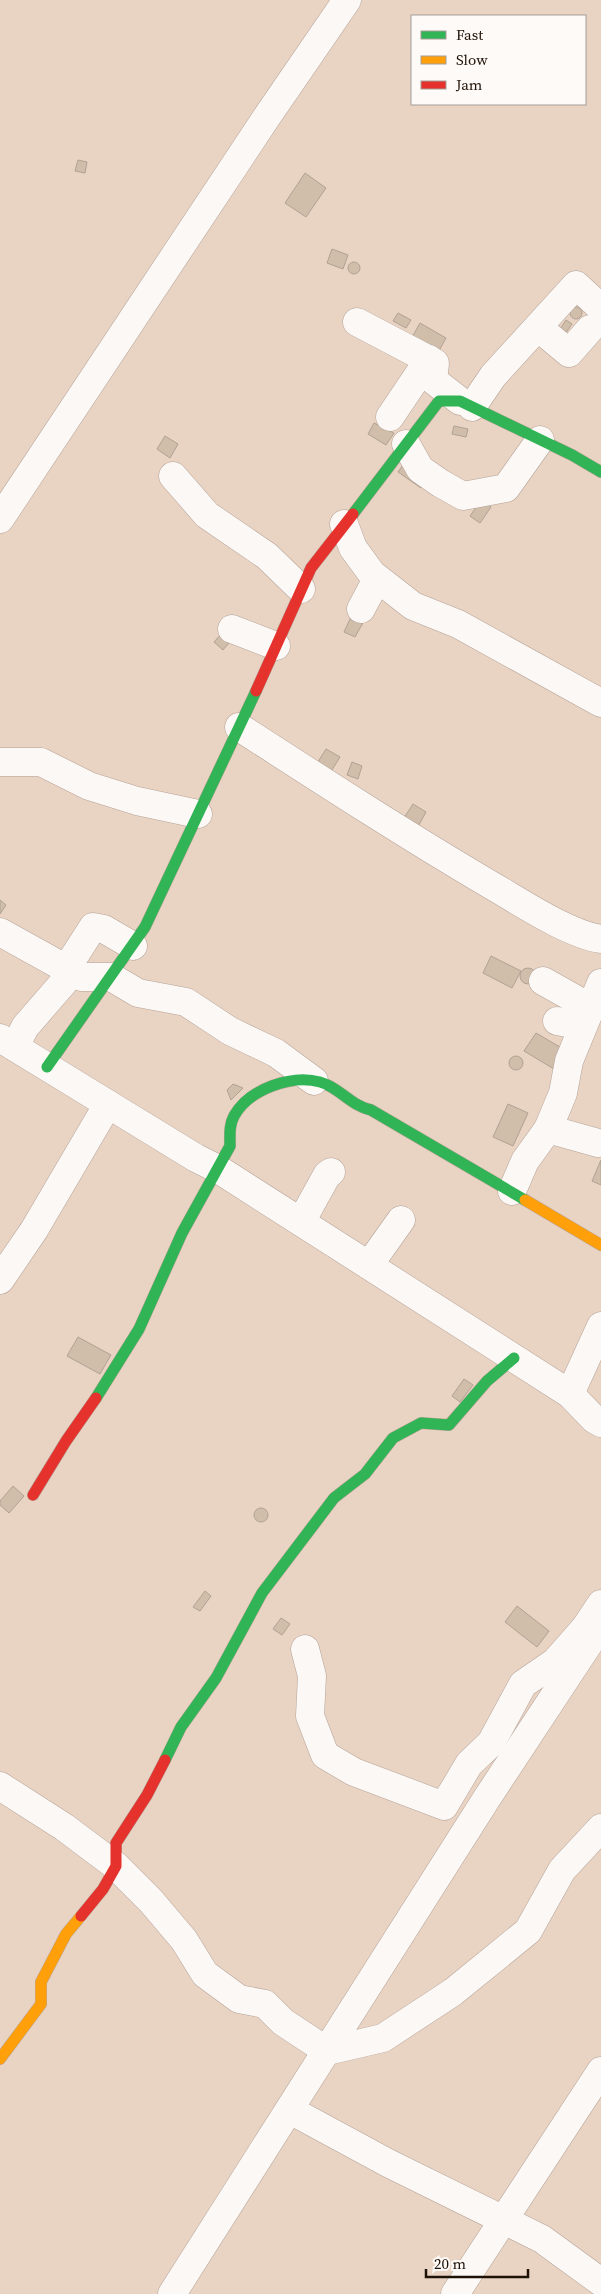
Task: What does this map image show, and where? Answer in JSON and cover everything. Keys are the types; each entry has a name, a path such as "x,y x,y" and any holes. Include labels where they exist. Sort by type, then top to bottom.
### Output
{"street":[{"path":"0,519 266,118 347,0"},
{"path":"466,404 576,285 598,321 569,353 538,328"},
{"path":"357,322 435,362 433,380 466,404 601,472"},
{"path":"390,417 429,359"},
{"path":"47,1067 145,926 239,727 311,568 439,401 466,404"},
{"path":"406,444 420,469 463,496 506,488 540,440"},
{"path":"173,476 207,515 267,556 301,588"},
{"path":"344,524 353,548 372,574 413,606 458,624 601,704"},
{"path":"361,609 377,579"},
{"path":"232,629 276,646"},
{"path":"239,727 367,810 467,871 586,937 601,939"},
{"path":"0,762 42,762 89,786 137,801 198,814"},
{"path":"132,946 104,929 93,927 66,969 64,982 7,1043 196,1158 218,1169 369,1265 570,1394 594,1419 601,1422"},
{"path":"0,932 81,977 111,977 138,992 186,1002 230,1031 276,1053 314,1081"},
{"path":"543,981 577,1018"},
{"path":"512,1191 525,1161 548,1129 563,1093 577,1018 601,983"},
{"path":"33,1495 66,1441 109,1380 139,1329 182,1233 230,1146 228,1134 233,1118 246,1099 268,1088 293,1082 314,1081 332,1086 356,1105 371,1110 458,1162 512,1191 558,1220 586,1233 601,1245"},
{"path":"0,1280 34,1230 108,1104"},
{"path":"548,1129 598,1143"},
{"path":"301,1222 327,1175 331,1172"},
{"path":"369,1265 401,1220"},
{"path":"570,1394 601,1326"},
{"path":"0,2059 41,2004 41,1982 66,1934 103,1889 116,1866 116,1843 147,1796 181,1728 216,1678 262,1593 334,1498 365,1474 393,1438 421,1423 449,1425 487,1381 514,1358"},
{"path":"305,1648 312,1676 310,1716 325,1755 354,1772 444,1806 469,1764 492,1743 523,1684 555,1662 584,1628 601,1604"},
{"path":"172,2294 487,1798 601,1625"},
{"path":"0,1786 64,1827 116,1866 151,1901 184,1940 205,1974 239,1999 265,2004 283,2022 327,2051 383,2038 453,1992 528,1931 562,1870 601,1828"},
{"path":"456,2294 601,2071"},
{"path":"290,2110 388,2163 542,2239 601,2282"}],"building":[{"path":"78,160 87,162 85,173 75,171"},
{"path":"305,173 326,188 306,217 285,203"},
{"path":"332,249 348,255 343,269 327,263"},
{"path":"354,262 360,268 354,274 348,268"},
{"path":"574,307 578,307 582,313 578,319 574,319 570,315 570,311"},
{"path":"398,313 411,320 406,328 393,321"},
{"path":"566,320 572,324 565,334 560,329"},
{"path":"420,323 446,338 436,356 410,341"},
{"path":"374,423 394,433 386,445 368,434"},
{"path":"454,426 468,429 466,437 452,434"},
{"path":"165,436 178,444 170,458 157,449"},
{"path":"403,465 426,481 421,488 398,472"},
{"path":"481,500 491,507 480,523 470,516"},
{"path":"352,615 364,621 355,637 344,632"},
{"path":"224,631 233,638 223,650 214,642"},
{"path":"326,749 340,757 330,773 316,765"},
{"path":"352,762 362,766 358,779 347,775"},
{"path":"413,804 426,812 416,830 402,821"},
{"path":"0,900 6,905 0,914"},
{"path":"491,956 521,971 512,988 483,973"},
{"path":"528,968 536,976 528,984 520,976"},
{"path":"536,1033 565,1050 554,1069 524,1051"},
{"path":"516,1056 521,1058 523,1063 521,1068 516,1070 511,1068 509,1063 511,1058"},
{"path":"233,1084 243,1088 231,1100 227,1090"},
{"path":"508,1104 528,1113 513,1146 493,1137"},
{"path":"601,1160 601,1185 592,1181"},
{"path":"78,1337 111,1355 100,1374 67,1356"},
{"path":"464,1379 473,1385 460,1402 452,1396"},
{"path":"13,1486 24,1496 9,1513 0,1505 0,1501"},
{"path":"261,1508 266,1510 268,1515 266,1520 261,1522 256,1520 254,1515 256,1510"},
{"path":"205,1591 211,1596 200,1611 193,1607"},
{"path":"517,1606 549,1631 537,1647 505,1622"},
{"path":"281,1618 290,1624 282,1635 273,1629"}],"traffic: fast":[{"path":"353,514 439,401 460,401 572,455 601,472"},
{"path":"47,1067 145,927 256,691"},
{"path":"96,1398 139,1329 182,1233 230,1146 232,1119 241,1106 260,1091 284,1082 297,1080 309,1080 327,1084 357,1105 371,1110 525,1200"},
{"path":"165,1760 181,1727 216,1678 262,1593 334,1498 365,1474 393,1438 421,1423 449,1425 487,1381 514,1358"}],"traffic: slow":[{"path":"525,1200 601,1245"},
{"path":"0,2059 41,2004 41,1982 66,1934 81,1916"}],"traffic: jam":[{"path":"256,691 311,568 353,514"},
{"path":"33,1495 66,1441 96,1398"},
{"path":"81,1916 103,1889 116,1866 116,1843 147,1795 165,1760"}]}
